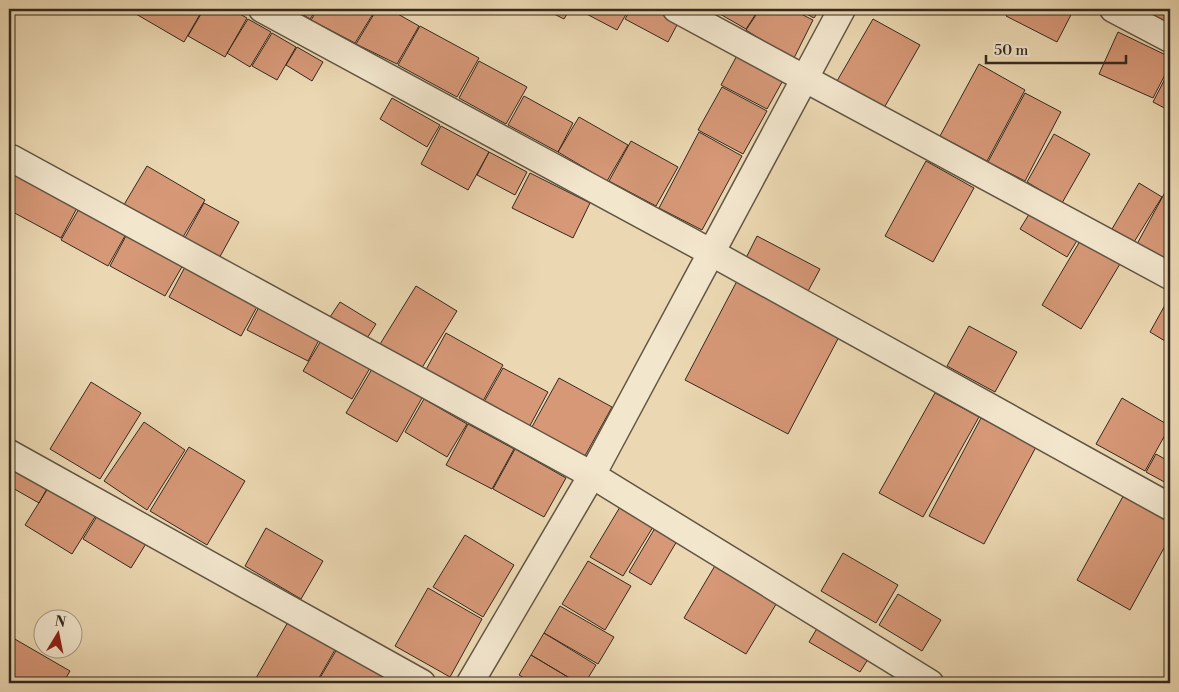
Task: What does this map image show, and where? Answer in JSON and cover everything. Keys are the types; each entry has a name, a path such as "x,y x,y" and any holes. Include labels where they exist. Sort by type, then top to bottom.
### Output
{"street":[{"path":"262,9 712,253 1170,507"},
{"path":"676,9 1170,276"},
{"path":"470,683 592,475 842,9"},
{"path":"1112,9 1170,40"},
{"path":"11,158 592,475 930,683"},
{"path":"9,453 422,683"}],"building":[{"path":"139,9 203,9 184,42 136,14"},
{"path":"204,9 231,9 247,18 225,57 188,36"},
{"path":"294,9 317,9 310,19"},
{"path":"318,9 376,9 355,43 311,20"},
{"path":"377,9 389,9 419,26 397,64 356,44"},
{"path":"544,9 570,9 564,19"},
{"path":"577,9 629,9 617,30"},
{"path":"631,9 652,9 678,23 668,42 625,19"},
{"path":"722,9 759,9 746,29 720,14"},
{"path":"760,9 791,9 813,20 793,60 746,30"},
{"path":"797,9 820,9 814,18"},
{"path":"1010,9 1074,9 1057,42 1006,16"},
{"path":"1141,9 1170,9 1170,26"},
{"path":"248,19 271,32 250,67 227,53"},
{"path":"873,19 920,45 884,108 837,81"},
{"path":"420,26 479,58 457,97 398,65"},
{"path":"1118,32 1170,57 1170,65 1153,98 1099,74"},
{"path":"272,33 296,47 277,80 252,66"},
{"path":"297,47 323,62 312,81 286,65"},
{"path":"740,50 786,75 767,109 721,85"},
{"path":"479,61 527,87 506,124 459,98"},
{"path":"979,64 1025,90 987,161 940,136"},
{"path":"1170,69 1170,111 1153,102"},
{"path":"722,87 767,111 743,154 698,130"},
{"path":"1025,93 1061,112 1025,181 988,162"},
{"path":"524,96 573,123 558,152 508,125"},
{"path":"392,98 440,125 427,147 380,119"},
{"path":"579,117 628,145 607,181 558,152"},
{"path":"441,126 489,152 468,190 421,164"},
{"path":"699,132 742,156 702,230 659,208"},
{"path":"1054,134 1090,154 1062,203 1027,182"},
{"path":"631,141 678,167 656,206 609,181"},
{"path":"489,152 527,172 515,195 477,175"},
{"path":"926,161 974,188 933,262 885,236"},
{"path":"147,166 205,200 180,242 122,208"},
{"path":"9,170 78,206 61,238 9,210"},
{"path":"530,173 590,203 573,238 512,208"},
{"path":"1139,183 1162,197 1134,242 1112,229"},
{"path":"1170,183 1170,262 1137,244"},
{"path":"204,203 239,222 217,262 182,243"},
{"path":"80,207 126,234 108,266 61,240"},
{"path":"1031,211 1078,239 1067,257 1020,229"},
{"path":"127,234 183,265 165,296 110,266"},
{"path":"757,236 820,269 807,293 745,260"},
{"path":"1080,241 1120,264 1081,329 1042,305"},
{"path":"185,267 258,305 241,336 169,297"},
{"path":"737,281 840,335 788,434 685,380"},
{"path":"416,286 457,311 418,374 377,349"},
{"path":"1170,296 1170,344 1150,332"},
{"path":"340,302 376,324 364,343 328,320"},
{"path":"259,307 320,338 308,361 247,330"},
{"path":"969,326 1017,352 995,392 947,366"},
{"path":"446,333 503,365 479,408 422,377"},
{"path":"322,339 370,368 352,399 303,371"},
{"path":"503,368 548,392 526,433 480,409"},
{"path":"372,369 422,398 397,442 346,413"},
{"path":"559,378 612,407 581,463 528,434"},
{"path":"91,382 141,413 100,479 50,449"},
{"path":"935,393 979,417 923,517 879,493"},
{"path":"1122,398 1170,426 1145,471 1096,444"},
{"path":"424,399 467,424 447,457 405,432"},
{"path":"981,418 1036,447 984,544 929,516"},
{"path":"144,422 185,450 147,510 104,481"},
{"path":"468,424 514,449 492,489 446,465"},
{"path":"189,447 245,481 207,545 150,511"},
{"path":"515,449 566,478 544,517 493,489"},
{"path":"1156,454 1170,462 1170,485 1146,472"},
{"path":"9,461 49,485 39,503 9,486"},
{"path":"50,485 98,512 72,554 25,525"},
{"path":"1126,491 1170,516 1170,537 1130,610 1077,580"},
{"path":"620,507 653,527 623,576 590,557"},
{"path":"99,513 147,542 131,568 83,539"},
{"path":"266,528 323,561 301,599 245,566"},
{"path":"655,528 677,541 651,585 629,572"},
{"path":"465,535 514,565 483,617 433,587"},
{"path":"843,553 898,585 876,623 821,591"},
{"path":"588,561 631,586 605,630 562,604"},
{"path":"716,564 778,601 746,654 684,618"},
{"path":"428,588 482,619 450,677 395,646"},
{"path":"898,594 941,620 922,651 879,625"},
{"path":"560,606 614,637 598,664 544,633"},
{"path":"288,622 336,648 316,683 265,683 256,678"},
{"path":"819,625 870,656 860,672 809,642"},
{"path":"544,633 596,665 585,683 578,683 531,655"},
{"path":"13,638 32,649 32,660 51,660 70,671 63,683 9,683 9,645"},
{"path":"337,649 391,680 389,683 317,683"},
{"path":"531,655 578,683 533,683 519,675"}]}
